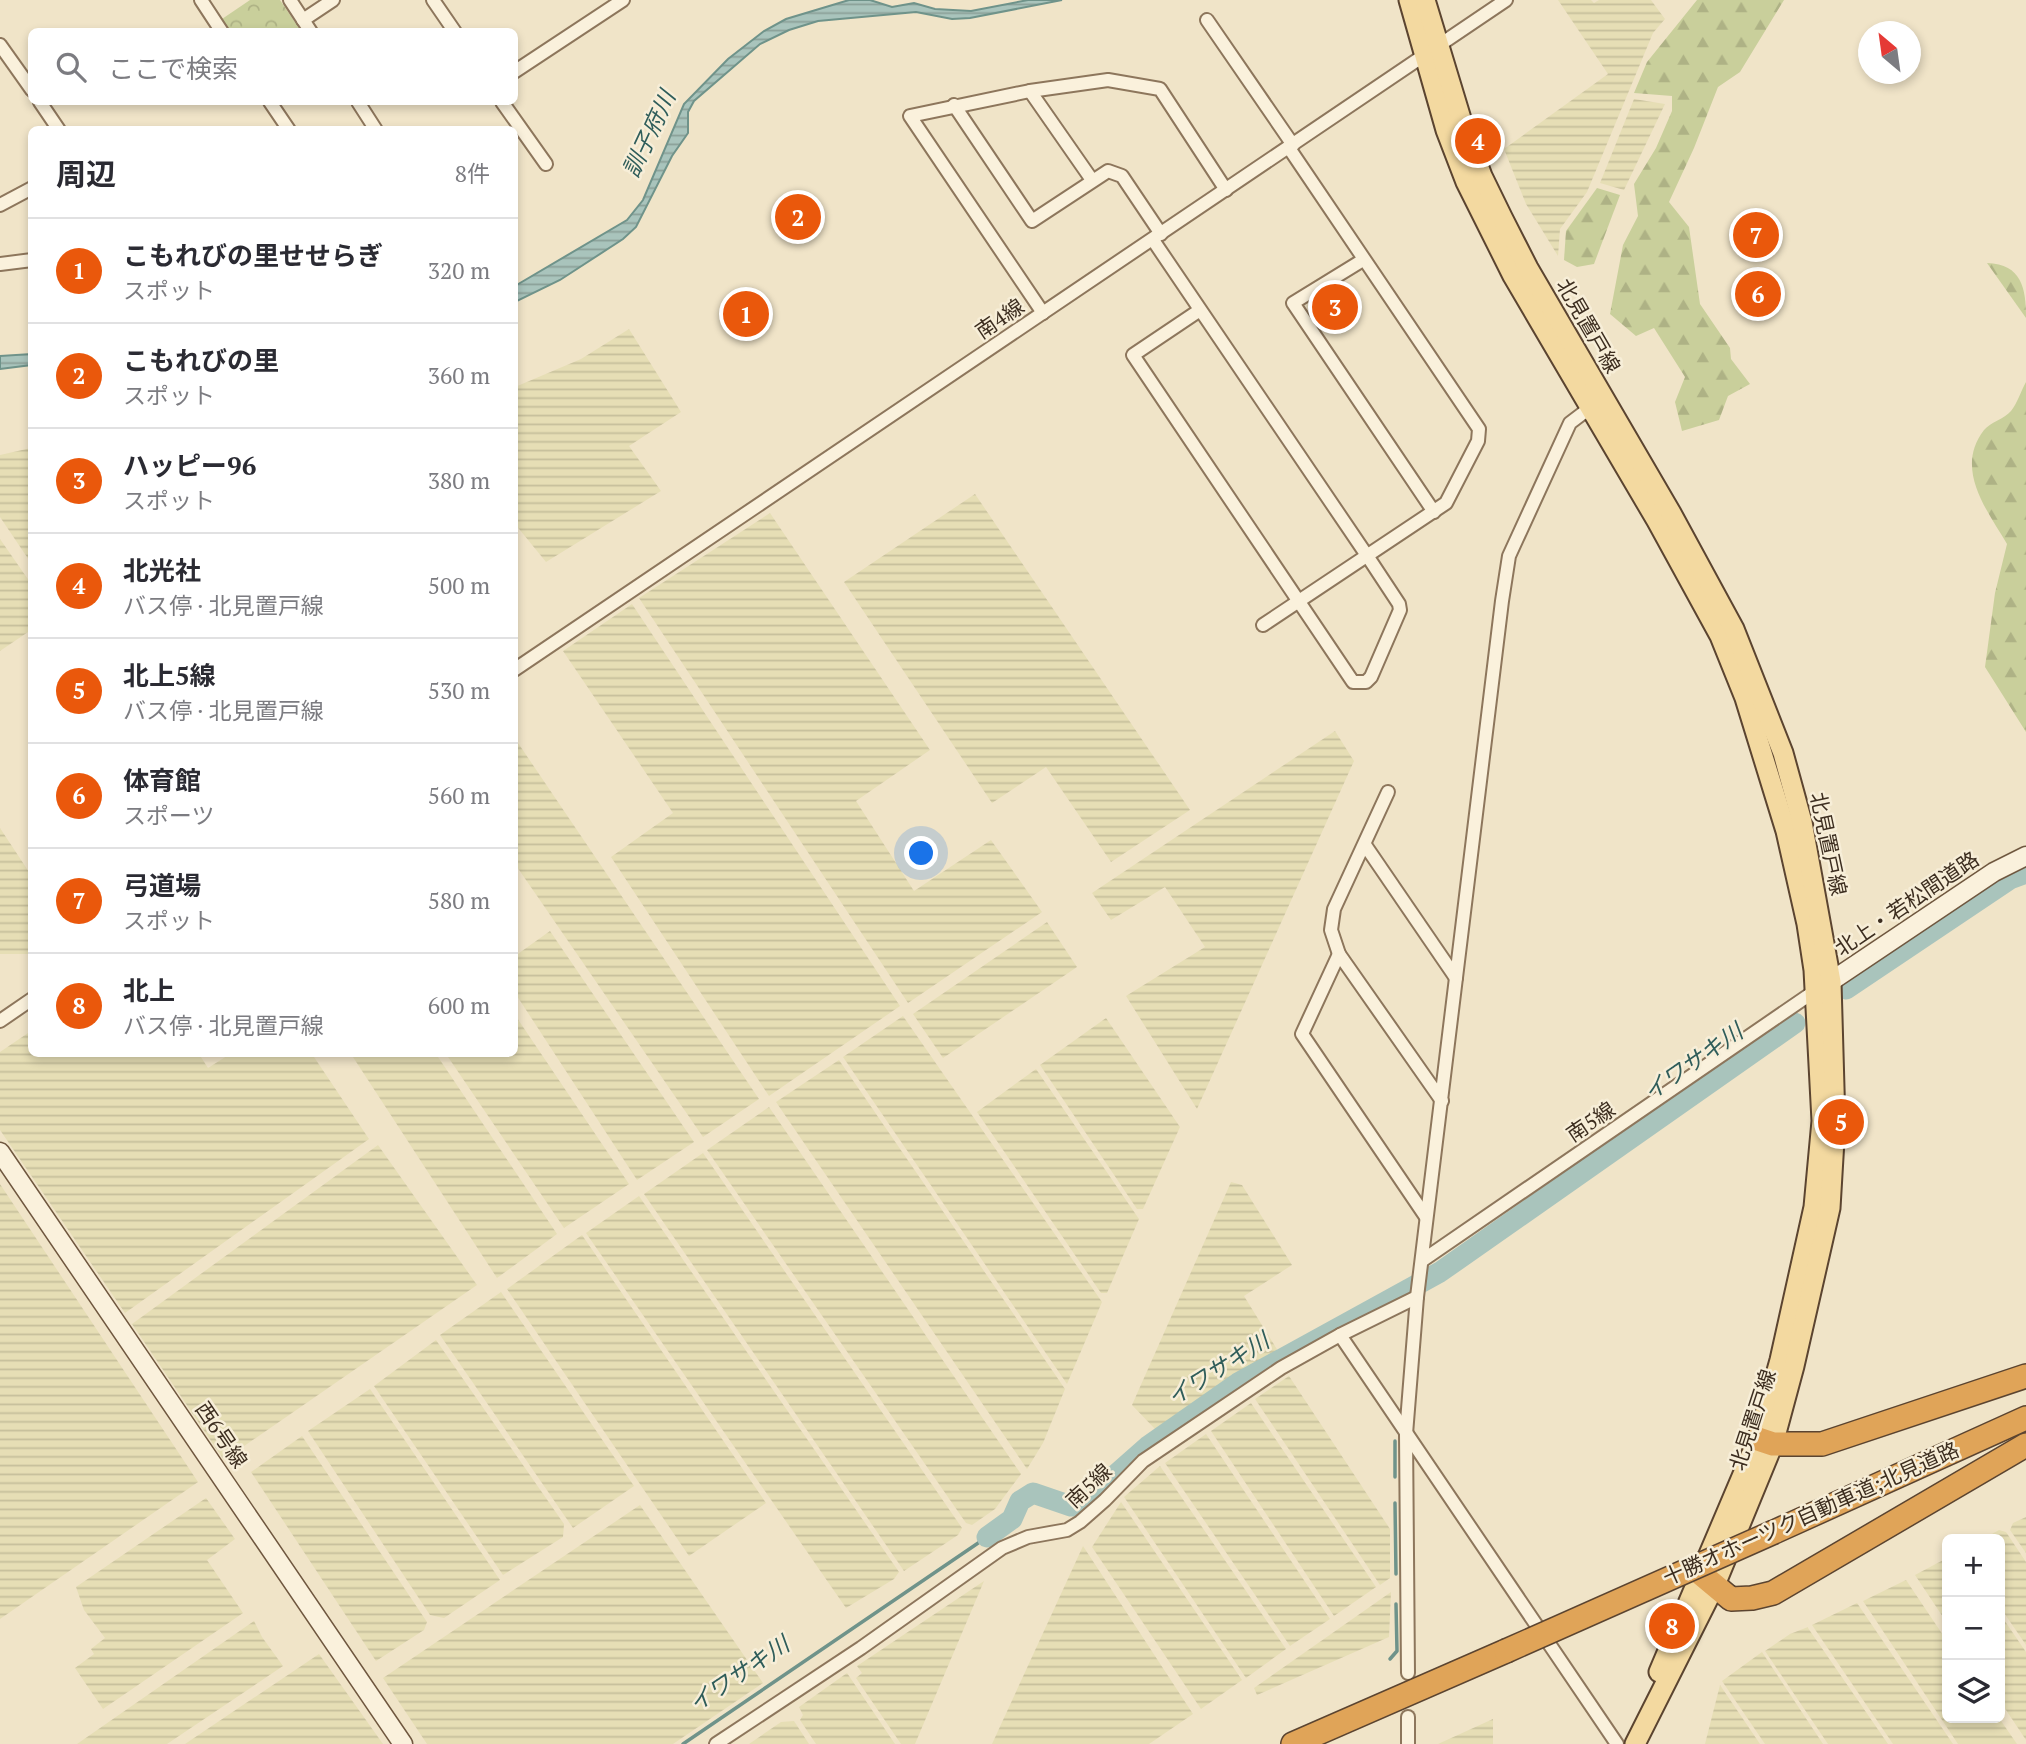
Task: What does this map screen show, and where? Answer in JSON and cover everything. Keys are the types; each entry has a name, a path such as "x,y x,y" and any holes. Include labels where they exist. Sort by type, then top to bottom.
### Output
{"highway":[{"path":"1765,1442 1822,1444 2026,1376"},
{"name":"十勝オホーツク自動車道;北見道路","path":"1293,1744 1443,1680 2026,1418"},
{"path":"1708,1580 1731,1599 1773,1593 2026,1446"},
{"name":"十勝オホーツク自動車道;北見道路","path":"1318,1744 1443,1680"}],"main road":[{"name":"北見置戸線","path":"1409,0 1487,186 1657,521 1720,636 1745,698 1786,831 1823,987 1822,1121 1814,1207 1765,1442 1708,1580 1633,1744"},
{"name":"北見置戸線","path":"1425,0 1430,50"}],"street":[{"path":"201,0 219,28"},
{"path":"290,0 308,28"},
{"path":"303,20 333,0"},
{"path":"433,0 452,28"},
{"path":"518,69 623,0"},
{"name":"南4線","path":"518,667 1506,0"},
{"path":"1207,20 1363,260 1479,429 1478,441 1446,503 1300,603 1263,625"},
{"path":"0,44 28,84"},
{"path":"1043,313 910,116 1030,91 1108,80 1160,89 1226,190"},
{"path":"1030,91 1092,180"},
{"path":"42,105 56,126"},
{"path":"272,105 286,126"},
{"path":"363,105 374,126"},
{"path":"504,105 514,126"},
{"path":"954,105 1032,221 1108,171 1122,176 1200,310 1401,610 1371,677 1366,682 1353,681 1133,355 1200,310"},
{"path":"519,136 546,164"},
{"path":"0,205 28,190"},
{"path":"0,264 28,260"},
{"path":"1363,260 1293,303 1434,512"},
{"path":"1408,1673 1406,1434 1419,1288 1509,556 1570,423 1597,403"},
{"path":"1388,792 1334,909 1331,930 1339,954 1442,1101"},
{"path":"1365,845 1456,978"},
{"name":"北上・若松間道路","path":"1823,987 1994,873 2026,856"},
{"path":"1339,954 1302,1034 1426,1217"},
{"name":"南5線","path":"1423,1260 1823,987"},
{"path":"0,1021 28,1002"},
{"name":"西6号線","path":"0,1152 403,1744"},
{"name":"南5線","path":"716,1744 861,1648 1002,1548 1028,1537 1067,1530 1080,1522 1143,1461 1281,1368 1419,1288"},
{"path":"1340,1335 1617,1744"},
{"path":"1408,1717 1408,1744"}],"shaded area":[{"path":"1558,0 1591,0 1594,3 1599,0 1651,0 1665,19 1653,33 1587,192 1560,229 1558,256 1526,204 1504,149 1608,74"},
{"path":"1634,99 1665,104 1624,190 1600,183"},
{"path":"629,329 681,412 629,446 661,491 546,562 518,528 518,386 581,359"},
{"path":"28,449 28,559 0,517 0,455"},
{"path":"975,494 1190,810 1111,862 1046,767 992,803 844,582"},
{"path":"770,513 930,750 856,801 914,891 991,840 1042,912 908,1003 639,598"},
{"path":"0,539 28,579 28,632 0,651"},
{"path":"632,604 900,1006 769,1096 611,857 673,813 563,651"},
{"path":"1335,731 1354,761 1197,1109 1126,996 1205,947 1165,887 1111,920 1092,893"},
{"path":"518,743 759,1099 703,1137 518,868"},
{"path":"0,828 28,870 28,954 0,954"},
{"path":"1047,922 1077,967 943,1058 913,1014"},
{"path":"550,931 694,1142 637,1180 518,998 518,954"},
{"path":"903,1016 1102,1302 1067,1384 843,1057"},
{"path":"1106,1018 1180,1127 1143,1209 1137,1209 1040,1065"},
{"path":"518,1019 629,1184 564,1228 448,1057 518,1057"},
{"path":"28,1033 28,1057 201,1057 208,1068 225,1057 314,1057 369,1139 125,1313 0,1130 0,1052"},
{"path":"353,1057 438,1057 557,1234 497,1278"},
{"path":"839,1060 1065,1389 1043,1443 1027,1469 776,1102"},
{"path":"1036,1069 1139,1219 1107,1293 1101,1293 977,1112"},
{"path":"769,1107 1021,1474 995,1509 972,1525 966,1523 707,1150"},
{"path":"378,1145 477,1285 224,1460 132,1324"},
{"path":"703,1153 962,1528 958,1535 904,1571 644,1194"},
{"path":"1231,1182 1242,1185 1292,1265 1244,1296 1278,1351 1227,1379 1155,1429 1132,1405"},
{"path":"0,1184 198,1482 0,1619"},
{"path":"639,1196 899,1572 894,1579 846,1608 586,1233"},
{"path":"582,1235 766,1503 689,1556 507,1289"},
{"path":"501,1292 634,1486 573,1528 440,1335"},
{"path":"436,1340 564,1524 563,1537 503,1575 374,1386"},
{"path":"1289,1376 1390,1529 1390,1578 1380,1585 1255,1399"},
{"path":"370,1389 500,1580 444,1618 430,1615 308,1431"},
{"path":"1251,1403 1376,1587 1334,1616 1211,1431"},
{"path":"1206,1434 1330,1619 1290,1646 1165,1463"},
{"path":"302,1436 427,1622 424,1630 376,1661 251,1472"},
{"path":"1160,1466 1286,1649 1246,1678 1124,1497"},
{"path":"206,1498 235,1539 207,1560 243,1613 103,1709 75,1668 94,1654 91,1649 105,1638 84,1610 76,1587"},
{"path":"1121,1502 1242,1680 1201,1709 1092,1547"},
{"path":"640,1505 763,1683 673,1744 427,1744 383,1678"},
{"path":"2026,1517 2026,1553 2010,1530 2013,1523"},
{"path":"1999,1530 2006,1532 2026,1562 2026,1645 2005,1614 2005,1534 1992,1534"},
{"path":"1083,1546 1193,1714 1149,1744 992,1744"},
{"path":"1942,1561 1942,1616 1915,1575"},
{"path":"1906,1580 1942,1634 1942,1720 1863,1601"},
{"path":"984,1581 915,1744 901,1744 856,1678 862,1673 857,1666"},
{"path":"1391,1592 1389,1637 1257,1695 1254,1688"},
{"path":"1857,1603 1953,1744 1893,1744 1812,1625"},
{"path":"254,1621 283,1666 167,1744 77,1744"},
{"path":"2005,1621 2026,1652 2026,1740 2005,1708"},
{"path":"1808,1627 1888,1744 1828,1744 1765,1651 1790,1634"},
{"path":"1762,1652 1823,1744 1765,1744 1722,1681"},
{"path":"319,1654 383,1744 185,1744"},
{"path":"847,1673 895,1744 816,1744 800,1720 803,1715 799,1707"},
{"path":"1720,1685 1760,1744 1705,1744"},
{"path":"1493,1719 1493,1744 1438,1744"},
{"path":"794,1721 809,1744 749,1744 781,1722"},
{"path":"1944,1723 2002,1723 2017,1744 1958,1744"}],"green space":[{"path":"250,0 280,0 299,28 228,28 222,19"},
{"path":"1697,0 1784,0 1740,72 1718,87 1669,202 1689,227 1700,304 1730,348 1731,359 1750,384 1728,396 1719,420 1682,431 1675,402 1685,377 1654,328 1636,336 1610,314 1623,245 1638,216 1634,184 1656,148 1672,111 1672,96 1634,93 1647,62"},
{"path":"1597,188 1620,195 1594,264 1577,267 1564,260 1566,231"},
{"path":"1987,263 2008,268 2020,280 2025,297 2026,318"},
{"path":"2026,382 2026,732 1985,667 1995,593 2007,544 1977,489 1972,459 1984,430 2011,411"}],"water":[{"name":"訓子府川","path":"849,0 870,0 892,7 914,3 935,9 971,11 1028,0 1062,0 970,18 952,19 916,12 818,21 789,30 760,44 694,101 688,112 688,133 672,156 636,227 623,239 560,280 518,301 518,284 627,220 643,200 684,104 728,59 764,31 786,19"},
{"path":"28,354 28,365 0,369 0,356"}],"waterway":[{"name":"イワサキ川","path":"1846,989 2010,879 2026,873"},
{"name":"イワサキ川","path":"987,1537 1012,1519 1020,1501 1033,1493 1071,1506 1080,1506 1148,1446 1238,1383 1440,1272 1795,1023"},
{"name":"イワサキ川","path":"1406,1295 1407,1290"},
{"path":"1395,1441 1395,1477"},
{"path":"1395,1503 1396,1574"},
{"name":"イワサキ川","path":"683,1744 987,1537"},
{"path":"1390,1659 1397,1651 1396,1604"}],"place":[{"name":"北光社","path":"1478,141"},
{"name":"こもれびの里","path":"798,217"},
{"name":"弓道場","path":"1756,235"},
{"name":"体育館","path":"1758,294"},
{"name":"ハッピー96","path":"1335,307"},
{"name":"こもれびの里せせらぎ","path":"746,314"},
{"name":"北上5線","path":"1841,1122"},
{"name":"北上","path":"1672,1626"}]}
